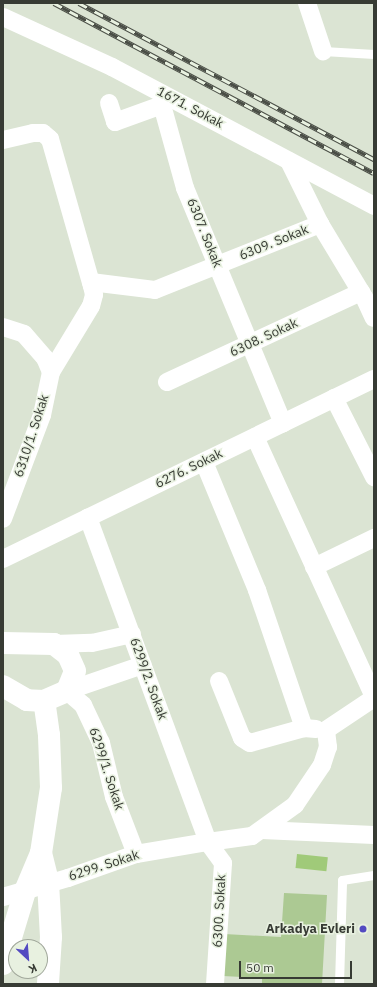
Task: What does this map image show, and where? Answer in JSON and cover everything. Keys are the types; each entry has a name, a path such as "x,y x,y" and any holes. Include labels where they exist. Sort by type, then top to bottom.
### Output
{"main road":[{"path":"3,643 54,644 64,649 74,664 73,680 67,691 44,701 27,700 3,686"},
{"path":"3,964 25,891 41,853 51,788 49,735 44,701"},
{"path":"41,853 48,882 51,937 48,984"}],"street":[{"path":"305,4 323,51"},
{"name":"1671. Sokak","path":"3,17 112,67 374,206"},
{"name":"6307. Sokak","path":"109,102 115,122 162,105 185,188 283,423"},
{"name":"6310/1. Sokak","path":"3,140 32,133 43,133 50,139 94,295 91,306 52,372 42,416 3,519"},
{"path":"289,161 320,224 361,292 374,318"},
{"name":"6309. Sokak","path":"91,282 155,290 320,224"},
{"name":"6308. Sokak","path":"167,382 250,345 361,292"},
{"path":"3,327 24,334 45,358 52,372"},
{"name":"6276. Sokak","path":"3,559 374,379"},
{"path":"334,398 374,477"},
{"path":"219,681 242,738 250,743 304,728 326,730 374,697 255,437"},
{"path":"204,462 257,590 304,728"},
{"name":"6299/2. Sokak","path":"88,517 208,842"},
{"path":"314,567 374,538"},
{"path":"54,644 92,642 132,634"},
{"path":"67,691 143,665"},
{"name":"6299/1. Sokak","path":"67,691 83,705 101,743 114,797 136,854"},
{"path":"208,842 252,836 295,805 322,765 328,747 326,730"},
{"path":"262,830 374,835"},
{"name":"6299. Sokak","path":"3,897 25,891 48,882 68,878 136,854 208,842"},
{"name":"6300. Sokak","path":"208,842 223,863 216,984"}],"lane":[{"path":"323,51 374,54"},
{"path":"339,984 342,880 374,875"}],"shaded area":[{"path":"297,854 328,857 326,871 296,868"},
{"path":"284,893 327,895 322,984 262,984 262,978 223,976 224,934 281,937"}],"railway":[{"path":"54,3 374,173"},
{"path":"79,3 374,159"}],"place":[{"name":"Arkadya Evleri","path":"363,929"}]}
